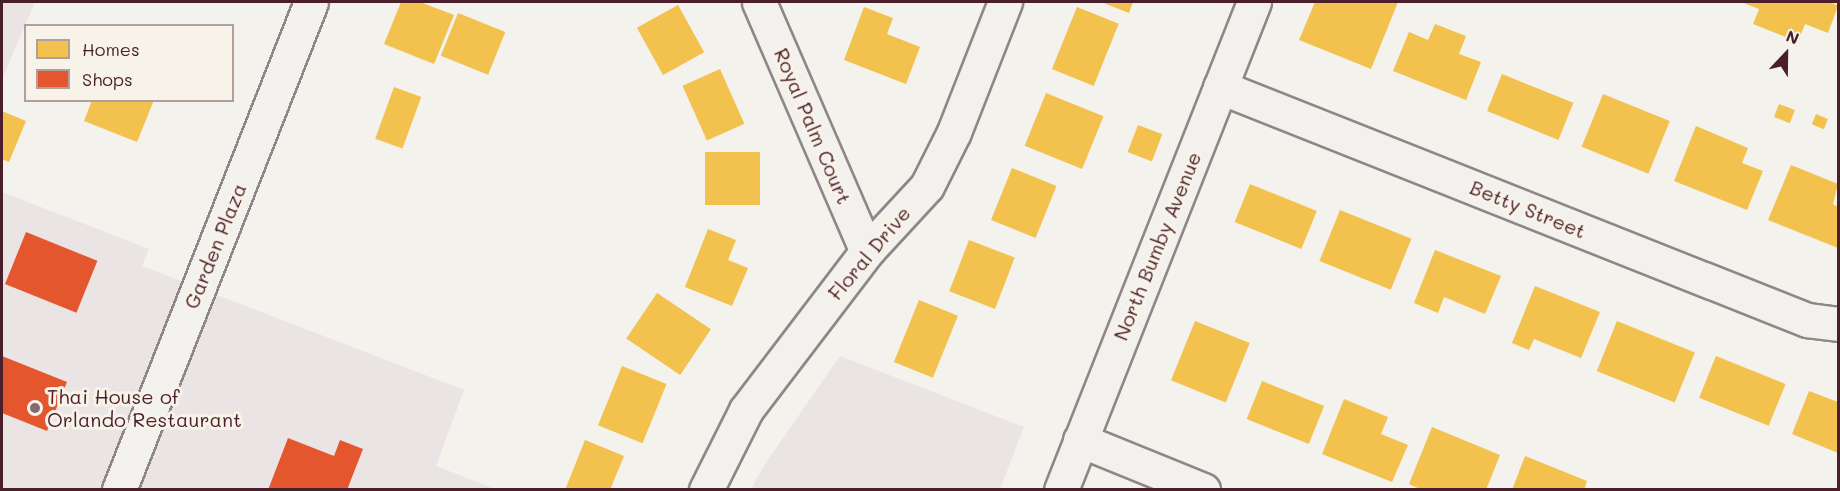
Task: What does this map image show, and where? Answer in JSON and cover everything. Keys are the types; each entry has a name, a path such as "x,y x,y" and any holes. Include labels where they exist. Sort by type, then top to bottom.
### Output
{"street":[{"name":"Garden Plaza","path":"119,489 311,2"},
{"name":"Royal Palm Court","path":"759,2 867,251"},
{"name":"Floral Drive","path":"706,489 746,410 867,251 927,186 954,132 1005,2"},
{"name":"North Bumby Avenue","path":"1061,489 1254,2"},
{"name":"Betty Street","path":"1220,87 1807,320 1839,324"},
{"path":"1080,440 1114,456 1203,489"}],"shaded area":[{"path":"2,2 35,2 24,24 2,79"},
{"path":"2,192 149,249 142,266 464,390 436,466 495,489 2,489"},
{"path":"840,356 1024,427 1000,489 751,489 765,464"}],"building: Homes":[{"path":"401,2 420,2 454,15 434,64 384,44"},
{"path":"1101,2 1133,2 1129,13"},
{"path":"1315,2 1398,2 1371,69 1299,40"},
{"path":"1741,2 1830,2 1838,6 1828,33 1805,24 1798,42 1753,24 1759,9"},
{"path":"678,5 704,52 663,75 637,28"},
{"path":"864,7 893,18 887,34 920,47 906,84 844,60"},
{"path":"1077,7 1119,24 1094,86 1052,69"},
{"path":"458,13 505,32 488,75 441,56"},
{"path":"1435,24 1466,36 1459,54 1481,62 1466,100 1393,71 1409,32 1428,40"},
{"path":"720,69 744,124 707,140 683,86"},
{"path":"1502,74 1573,103 1558,140 1487,111"},
{"path":"394,87 421,97 402,149 375,139"},
{"path":"1046,93 1103,116 1082,169 1025,146"},
{"path":"1603,94 1670,121 1648,174 1582,147"},
{"path":"91,102 153,102 137,142 84,121"},
{"path":"1779,104 1795,110 1790,123 1774,117"},
{"path":"2,111 26,121 9,162 2,159"},
{"path":"1816,114 1828,119 1824,129 1812,124"},
{"path":"1138,125 1162,134 1152,161 1128,152"},
{"path":"1696,126 1748,148 1742,163 1763,171 1747,210 1674,181"},
{"path":"705,152 760,152 760,205 705,205"},
{"path":"1791,165 1838,184 1833,204 1838,207 1838,248 1768,220"},
{"path":"1012,168 1057,186 1036,238 991,220"},
{"path":"1250,184 1317,211 1301,249 1235,222"},
{"path":"1340,210 1411,239 1391,290 1319,261"},
{"path":"708,229 736,240 728,260 748,268 732,306 685,287"},
{"path":"969,240 1015,258 995,309 949,291"},
{"path":"1435,250 1501,276 1485,314 1444,297 1438,313 1414,303"},
{"path":"1535,286 1600,312 1581,358 1534,339 1529,350 1512,343"},
{"path":"657,293 711,329 680,375 626,339"},
{"path":"919,300 958,316 933,378 894,362"},
{"path":"1195,321 1250,343 1226,402 1171,380"},
{"path":"1617,321 1695,352 1675,403 1597,371"},
{"path":"1716,356 1786,384 1769,426 1699,398"},
{"path":"622,366 667,384 643,443 598,425"},
{"path":"1262,381 1324,406 1309,444 1247,419"},
{"path":"1809,391 1838,402 1838,453 1792,434"},
{"path":"1344,399 1388,417 1381,434 1408,445 1392,482 1322,454"},
{"path":"1432,427 1500,455 1486,490 1422,490 1409,484"},
{"path":"585,440 624,456 610,490 565,490"},
{"path":"1525,456 1587,481 1584,490 1512,490"}],"building: Shops":[{"path":"26,232 97,261 76,313 5,284"},
{"path":"2,356 67,382 47,431 2,413"},
{"path":"288,438 334,456 340,440 363,449 347,490 268,490"}],"place":[{"name":"Thai House of Orlando Restaurant","path":"35,408"}]}
